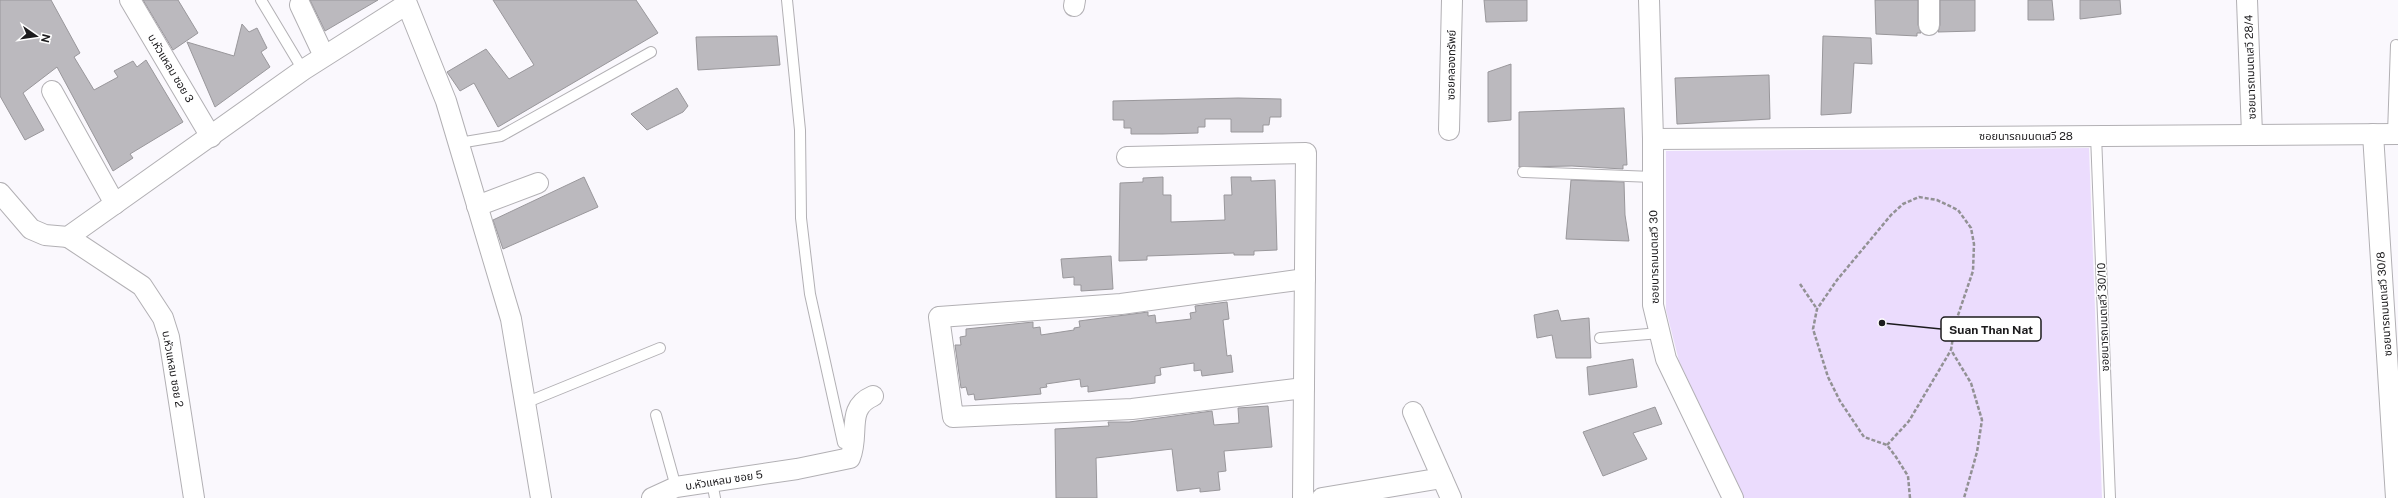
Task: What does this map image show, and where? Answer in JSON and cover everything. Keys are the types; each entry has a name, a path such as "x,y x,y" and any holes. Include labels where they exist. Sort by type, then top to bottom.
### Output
{"street":[{"name":"บ.หัวแหลม ซอย 3","path":"130,0 211,137"},
{"name":"ซอยคลองทรัพย์","path":"1449,130 1452,0"},
{"name":"ซอยนารถมนตเสวี 30","path":"1650,0 1653,139 1653,305 1666,359 1733,498"},
{"path":"1929,0 1929,25"},
{"name":"ซอยนารถมนตเสวี 28/4","path":"2247,0 2252,134"},
{"path":"0,193 31,229 45,235 68,237 211,137 303,70 402,4 446,102 511,319 541,498"},
{"path":"300,5 324,56"},
{"path":"52,91 115,204"},
{"name":"ซอยนารถมนตเสวี 30/8","path":"2373,134 2396,498"},
{"name":"ซอยนารถมนตเสวี 28","path":"1653,139 2395,134"},
{"path":"1127,157 1306,153 1303,498"},
{"path":"478,206 538,183"},
{"name":"บ.หัวแหลม ซอย 2","path":"68,237 142,286 163,318 169,337 194,498"},
{"path":"1304,388 1132,409 953,417 939,317 1120,304 1305,279"},
{"name":"บ.หัวแหลม ซอย 5","path":"652,498 676,487 714,490 797,469 850,458 854,450 858,407 865,400 873,396"},
{"path":"1413,412 1451,498"},
{"path":"1334,497 1442,478"}],"lane":[{"path":"261,0 303,70"},
{"path":"787,0 800,130 801,218 810,294 843,443"},
{"path":"2395,134 2396,45"},
{"path":"459,143 501,136 652,52"},
{"name":"ซอยนารถมนตเสวี 30/10","path":"2096,136 2110,498"},
{"path":"1523,172 1653,177"},
{"path":"1600,338 1660,332"},
{"path":"525,403 660,348"},
{"path":"656,415 676,487"}],"path":[{"path":"1887,445 1909,421 1951,350 1955,324 1972,271 1974,244 1971,228 1958,210 1937,200 1919,197 1903,204 1891,215 1837,280 1817,309 1813,329 1828,377 1840,401 1864,437 1887,445 1908,476 1910,498"},
{"path":"1800,284 1817,309"},
{"path":"1951,350 1972,383 1982,420 1977,452 1964,498"}],"shaded area":[{"path":"2089,148 2102,498 1744,498 1679,361 1666,310 1666,151"}],"building":[{"path":"0,0 51,0 80,53 74,57 94,90 118,77 114,71 133,61 137,67 146,60 183,122 130,154 133,158 113,171 57,67 23,93 44,130 25,140 0,96"},
{"path":"143,0 178,0 198,33 173,50"},
{"path":"310,0 378,0 325,31"},
{"path":"493,0 636,0 658,33 498,127 474,83 460,91 447,72 486,49 509,79 534,65"},
{"path":"1484,0 1527,0 1527,21 1486,22"},
{"path":"1875,0 1918,0 1918,25 1921,33 1917,33 1917,36 1876,34"},
{"path":"1940,0 1975,0 1975,31 1938,32 1940,25"},
{"path":"2028,0 2052,0 2054,20 2028,20"},
{"path":"2080,0 2120,0 2121,14 2080,19"},
{"path":"242,24 249,32 257,28 267,48 261,52 270,67 215,107 187,42 234,56"},
{"path":"777,36 780,65 698,70 696,37"},
{"path":"1823,36 1871,38 1872,64 1854,63 1851,113 1821,115"},
{"path":"1511,64 1511,120 1488,122 1488,72"},
{"path":"1769,75 1770,119 1677,124 1675,78"},
{"path":"677,88 688,106 683,112 647,130 631,114"},
{"path":"1238,98 1281,99 1281,117 1270,117 1269,125 1263,125 1263,132 1231,132 1231,119 1205,119 1205,127 1198,127 1198,133 1162,134 1131,134 1131,128 1124,128 1124,120 1113,120 1113,101"},
{"path":"1624,108 1627,165 1623,165 1623,169 1572,166 1519,167 1519,112"},
{"path":"584,177 598,207 503,249 493,220"},
{"path":"1163,177 1163,195 1171,195 1171,222 1225,220 1224,195 1232,195 1231,177 1251,177 1251,181 1275,180 1277,250 1254,251 1254,255 1234,255 1234,253 1147,256 1147,260 1119,261 1120,183 1143,182 1143,178"},
{"path":"1571,180 1624,182 1625,215 1629,241 1566,239"},
{"path":"1111,256 1113,289 1081,291 1081,285 1074,285 1074,277 1063,278 1061,259"},
{"path":"1227,302 1229,319 1223,320 1227,356 1231,355 1233,372 1202,376 1201,370 1194,371 1194,363 1160,368 1161,375 1155,376 1155,383 1088,392 1088,386 1081,387 1080,379 1046,384 1047,387 1040,388 1041,394 975,400 974,394 968,395 966,387 961,388 955,345 961,345 960,337 966,336 966,329 1033,322 1033,328 1040,327 1041,335 1074,330 1074,328 1080,327 1079,321 1148,312 1148,316 1155,315 1156,323 1191,319 1190,313 1196,312 1195,306"},
{"path":"1558,310 1561,321 1589,318 1591,358 1556,358 1552,335 1537,338 1534,315"},
{"path":"1633,359 1637,387 1589,395 1587,367"},
{"path":"1268,406 1272,447 1224,451 1226,471 1218,472 1220,490 1200,492 1200,488 1177,491 1172,449 1096,458 1097,498 1056,498 1055,429 1109,426 1108,422 1129,422 1212,411 1214,425 1239,423 1238,408"},
{"path":"1655,407 1662,424 1633,433 1647,459 1603,476 1583,432"}],"place":[{"name":"Suan Than Nat","path":"1882,323"}]}
